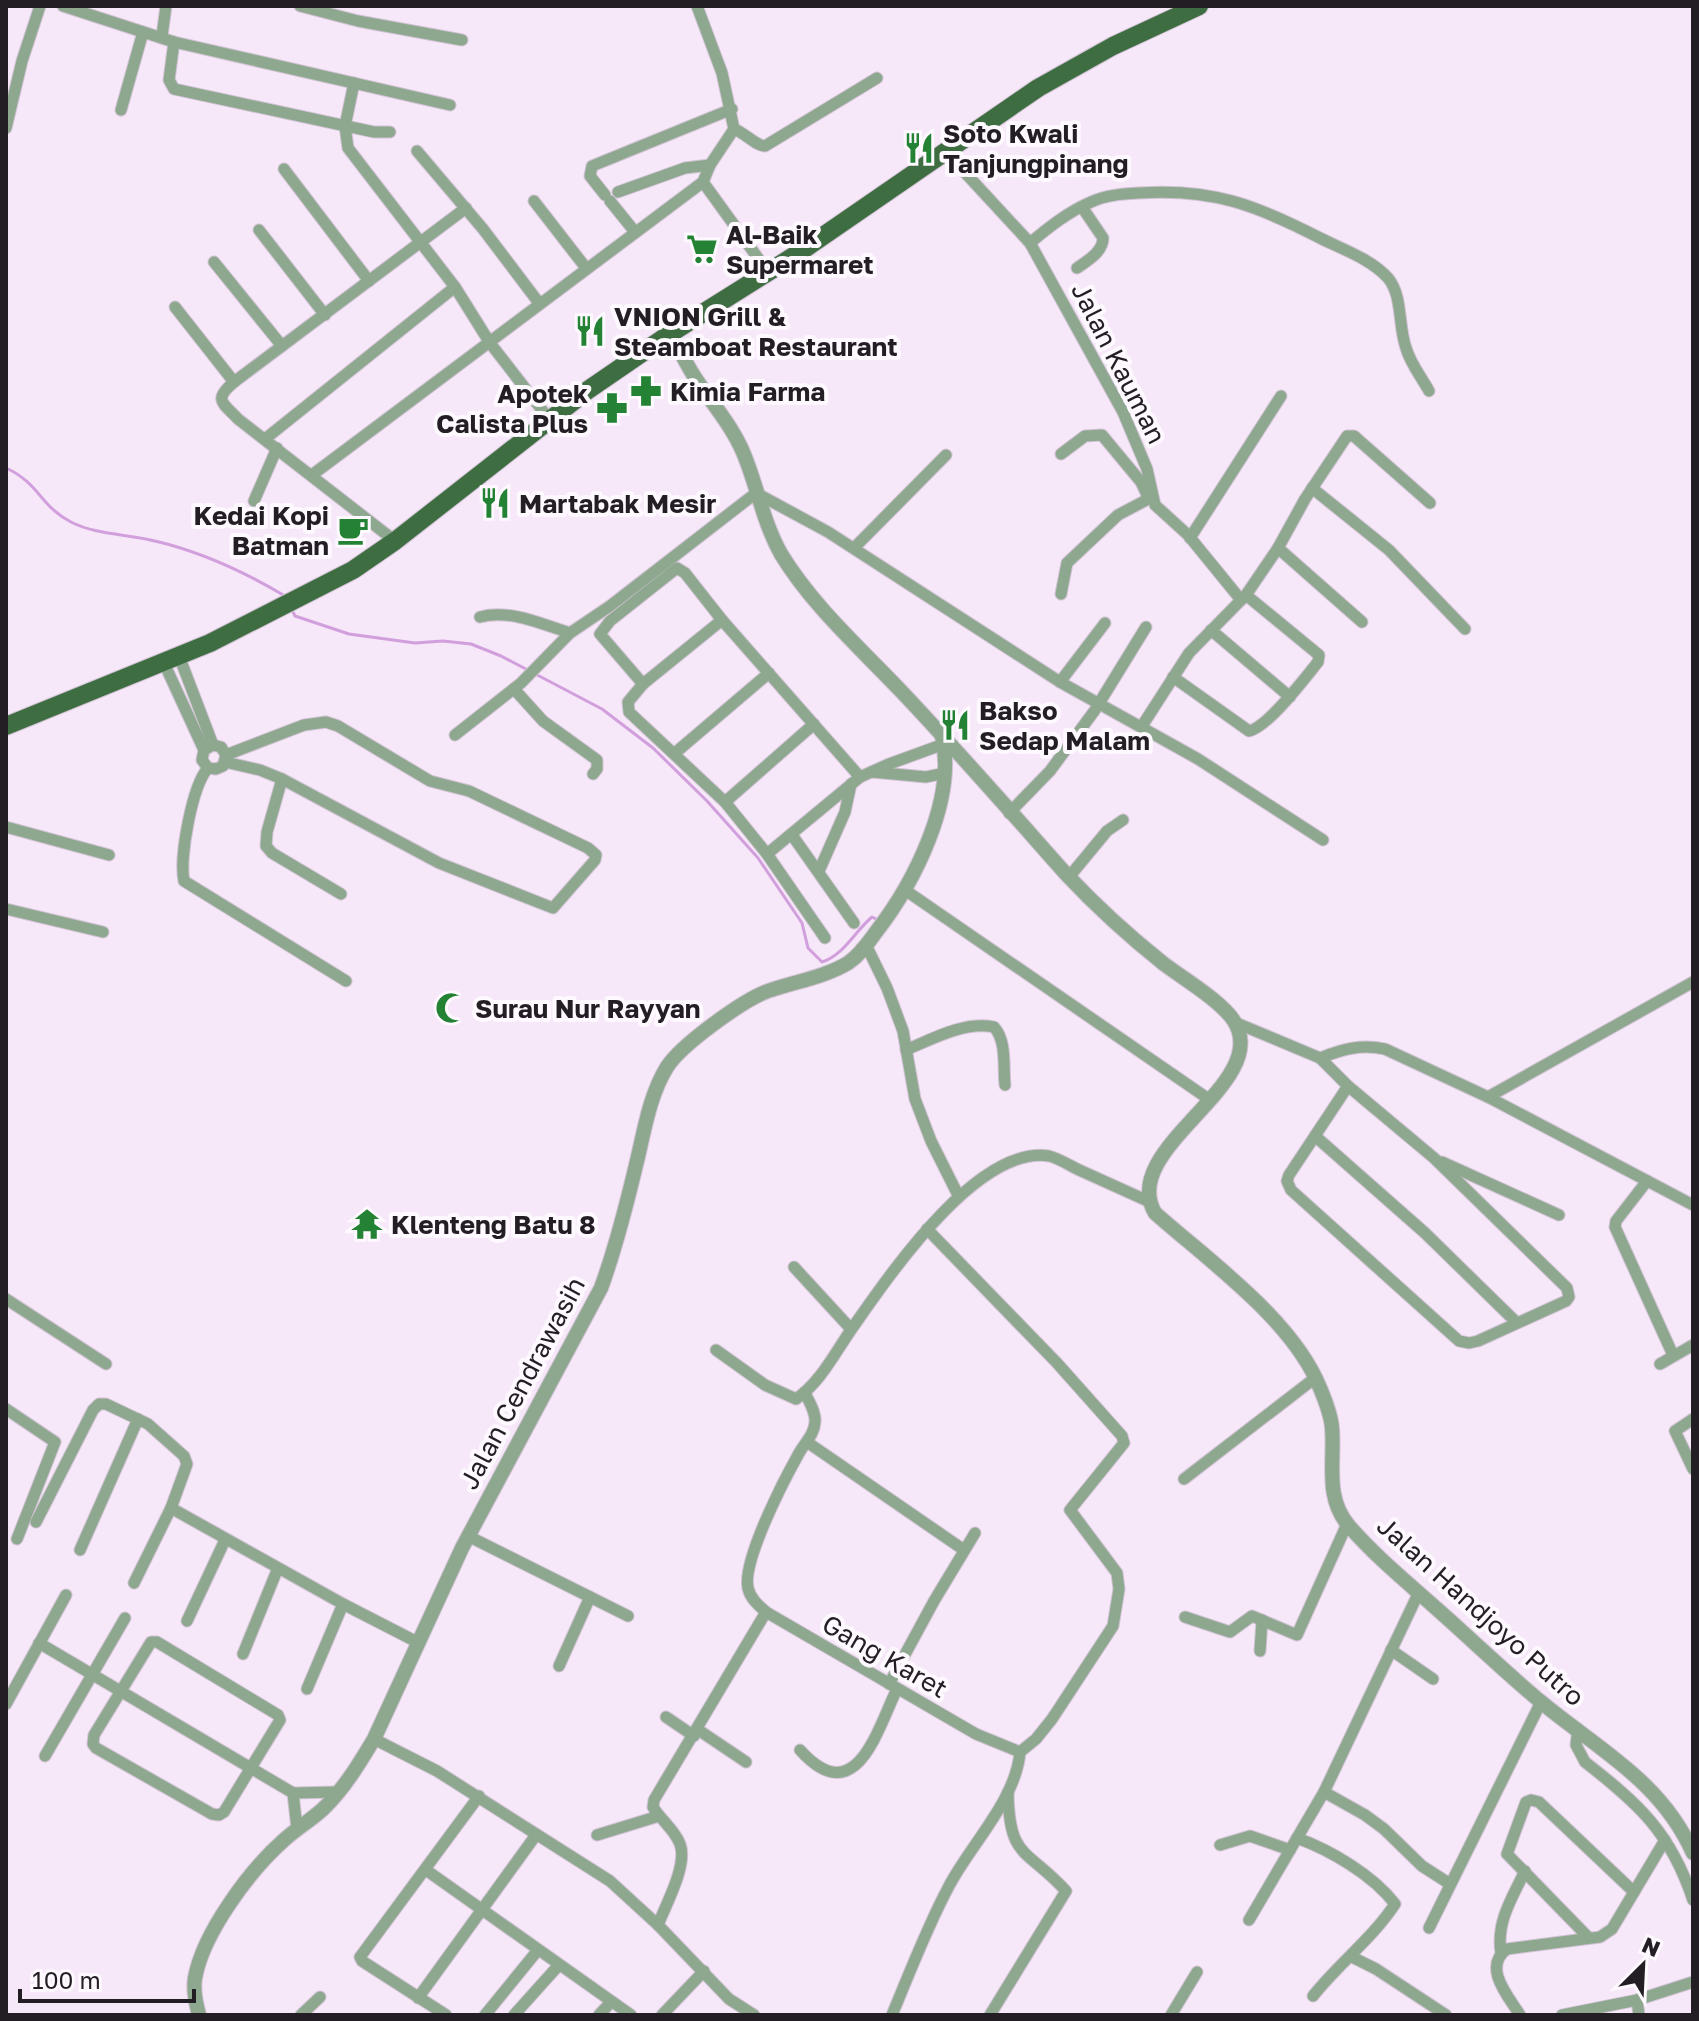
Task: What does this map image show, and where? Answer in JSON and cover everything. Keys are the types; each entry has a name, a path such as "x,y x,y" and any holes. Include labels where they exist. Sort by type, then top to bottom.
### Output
{"main road":[{"path":"6,726 172,660 326,586 395,541 549,419 671,333 768,272 1073,67 1199,6"}],"street":[{"path":"6,128 22,61 40,6"},
{"path":"63,6 174,42 450,105"},
{"path":"162,36 166,6"},
{"path":"300,6 358,21 462,40"},
{"path":"312,475 703,182 710,165 734,129 732,109 702,8"},
{"path":"121,110 143,32"},
{"path":"174,42 169,80 174,89 345,126 390,132"},
{"path":"734,129 747,134 760,146 765,146 877,78"},
{"path":"354,83 345,126 348,148 455,287 490,343 549,419"},
{"path":"635,232 611,196 590,176 592,166 732,109"},
{"path":"417,151 466,208 539,303"},
{"name":"Jalan Kauman","path":"945,151 1030,243 1123,412 1147,469 1150,497 1155,505 1190,538 1244,598 1319,655 1318,662 1290,697"},
{"path":"611,196 685,168 710,165"},
{"path":"284,169 369,281"},
{"path":"703,182 768,272"},
{"path":"1030,243 1054,223 1092,201 1118,194 1162,191 1208,194 1240,201 1353,254 1386,275 1393,285 1406,351 1429,391"},
{"path":"534,201 586,268"},
{"path":"1077,268 1104,243 1082,207"},
{"path":"395,541 223,404 222,393 466,208"},
{"path":"259,230 325,315"},
{"path":"214,262 282,346"},
{"path":"265,439 455,287"},
{"path":"175,307 234,382"},
{"path":"671,333 744,454 781,554 813,598 1009,813 1069,877 1147,950 1218,1005 1234,1022 1320,1058 1348,1086 1434,1158 1569,1292 1566,1301 1478,1341 1459,1341 1291,1190 1287,1181 1289,1175 1348,1086"},
{"path":"1190,538 1281,396"},
{"path":"1061,454 1085,436 1102,435 1150,497 1118,515 1067,563 1061,594"},
{"path":"1142,726 1189,653 1244,598 1344,439 1354,436 1430,503"},
{"path":"254,501 277,448"},
{"path":"854,548 946,455"},
{"path":"1312,488 1389,550 1465,629"},
{"path":"756,493 854,548 1096,708 1142,726 1323,840"},
{"path":"455,735 514,689 570,633 610,606 756,493"},
{"path":"1278,548 1362,622"},
{"path":"643,684 600,634 610,621 677,568 685,573 722,620 861,778 926,777 945,773"},
{"path":"480,617 497,613 511,615 570,633"},
{"path":"722,620 643,684 628,702 629,712 725,802 767,854 825,938"},
{"path":"1060,682 1105,623"},
{"path":"1009,813 1050,771 1096,708 1146,627"},
{"path":"1173,677 1249,731 1261,725 1290,697 1211,630"},
{"path":"172,660 209,748"},
{"path":"675,753 769,673"},
{"path":"514,689 543,721 597,760 597,769 593,774"},
{"path":"208,768 220,768 226,758 314,722 338,726 430,781 469,791 588,848 596,855 595,860 553,908 448,868 282,779 226,758 221,747 209,748"},
{"path":"725,802 814,724"},
{"path":"767,854 861,778 943,739"},
{"name":"Jalan Cendrawasih","path":"199,2015 196,1976 217,1927 254,1870 297,1829 323,1810 349,1779 374,1739 468,1536 601,1288 615,1250 650,1108 667,1066 736,1008 764,993 846,964 866,945 905,890 931,833 945,773 943,739"},
{"path":"208,768 202,760 209,748"},
{"path":"208,768 194,802 183,861 184,881 346,981"},
{"path":"819,871 861,778"},
{"path":"282,779 266,846 272,853 341,894"},
{"path":"1069,877 1107,831 1123,820"},
{"path":"6,827 109,855"},
{"path":"792,835 854,923"},
{"path":"905,890 1210,1100"},
{"path":"6,909 103,932"},
{"path":"866,945 903,1031 915,1099 958,1195"},
{"path":"1488,1097 1693,982"},
{"path":"800,1396 927,1229 958,1195 1004,1165 1026,1158 1049,1156 1150,1202 1149,1185 1157,1161 1210,1100 1235,1064 1239,1043 1234,1022"},
{"path":"906,1050 952,1032 975,1026 994,1027 1000,1033 1003,1047 1005,1085"},
{"path":"1320,1058 1350,1047 1369,1045 1385,1049 1488,1097 1693,1205"},
{"path":"1315,1136 1425,1233 1516,1322"},
{"path":"1434,1158 1559,1215"},
{"path":"1647,1181 1616,1221 1615,1227 1673,1355"},
{"name":"Jalan Handjoyo Putro","path":"1150,1202 1155,1213 1277,1322 1299,1350 1315,1378 1331,1420 1332,1488 1337,1508 1347,1524 1379,1557 1541,1702 1635,1774 1670,1810 1693,1853"},
{"path":"892,2015 942,1898 1008,1792 1018,1769 1020,1752 1036,1739 1052,1719 1108,1637 1113,1626 1119,1580 1070,1510 1124,1443 1122,1436 1057,1363 927,1229"},
{"path":"794,1267 851,1329"},
{"path":"6,1299 106,1364"},
{"path":"1660,1364 1693,1345"},
{"path":"658,1925 682,1863 680,1842 653,1807 654,1800 766,1612 754,1601 747,1586 749,1568 780,1490 816,1420 800,1396 765,1385 716,1350"},
{"path":"1184,1479 1315,1378"},
{"path":"36,1522 93,1410 99,1404 106,1404 148,1424 180,1450 187,1464 171,1508 134,1583"},
{"path":"6,1409 55,1442 17,1539"},
{"path":"80,1550 138,1419"},
{"path":"1693,1419 1675,1431 1693,1469"},
{"path":"807,1442 964,1550"},
{"path":"171,1508 417,1642"},
{"path":"1185,1617 1230,1632 1250,1617 1297,1635 1347,1524"},
{"path":"800,1750 814,1766 823,1769 835,1772 859,1765 873,1745 893,1686 975,1533"},
{"path":"468,1536 628,1616"},
{"path":"187,1621 225,1540"},
{"path":"243,1654 278,1568"},
{"path":"1249,1920 1324,1792 1419,1592"},
{"path":"6,1704 66,1595"},
{"path":"559,1666 590,1597"},
{"path":"307,1689 343,1604"},
{"name":"Gang Karet","path":"766,1612 976,1734 1020,1752"},
{"path":"45,1756 125,1618"},
{"path":"1260,1651 1262,1620"},
{"path":"151,1642 157,1642 278,1715 280,1720 224,1812 212,1814 96,1748 94,1735 120,1693 147,1647 151,1642"},
{"path":"39,1643 293,1793 337,1792"},
{"path":"1391,1650 1433,1679"},
{"path":"1429,1928 1541,1702"},
{"path":"666,1717 746,1762"},
{"path":"1578,1729 1576,1745 1585,1762 1650,1817 1675,1855 1693,1900"},
{"path":"374,1739 479,1796 610,1881 658,1925 729,1999 754,2015"},
{"path":"990,2015 1066,1891 1015,1845 1008,1814 1008,1792"},
{"path":"1324,1792 1365,1815 1422,1866 1450,1884"},
{"path":"293,1793 297,1829"},
{"path":"446,2015 360,1957 479,1796"},
{"path":"1588,1937 1507,1854 1526,1802 1539,1802 1634,1892"},
{"path":"597,1835 659,1816"},
{"path":"418,1998 536,1835"},
{"path":"1220,1845 1250,1836 1290,1850"},
{"path":"1297,1838 1341,1858 1387,1894 1395,1904 1352,1957 1330,1974 1313,1996"},
{"path":"1520,2015 1496,1972 1495,1963 1501,1953 1507,1949 1600,1937 1612,1929 1665,1840"},
{"path":"426,1870 631,2015"},
{"path":"1501,1953 1499,1931 1525,1871"},
{"path":"485,2015 538,1950"},
{"path":"1352,1957 1446,2015"},
{"path":"514,2015 558,1966"},
{"path":"662,2015 704,1971"},
{"path":"1171,2015 1197,1972"},
{"path":"1562,2015 1637,2000 1693,1982"},
{"path":"301,2015 320,1997"},
{"path":"1637,2000 1639,2015"},
{"path":"599,2015 611,2002"}],"waterway":[{"path":"6,468 26,481 53,509 71,522 112,534 172,545 238,571 285,596"},
{"path":"292,610 295,616 349,634 415,643 443,641 471,644 501,656 602,709 653,748 707,801 758,858 802,923 808,948 822,962 843,949 872,917 880,921"}],"place":[{"name":"Soto Kwali Tanjungpinang","path":"919,148"},
{"name":"Al-Baik Supermaret","path":"702,249"},
{"name":"VNION Grill & Steamboat Restaurant","path":"590,331"},
{"name":"Kimia Farma","path":"646,391"},
{"name":"Apotek Calista Plus","path":"612,408"},
{"name":"Martabak Mesir","path":"495,503"},
{"name":"Kedai Kopi Batman","path":"353,530"},
{"name":"Bakso Sedap Malam","path":"955,725"},
{"name":"Surau Nur Rayyan","path":"451,1008"},
{"name":"Klenteng Batu 8","path":"367,1224"}]}
